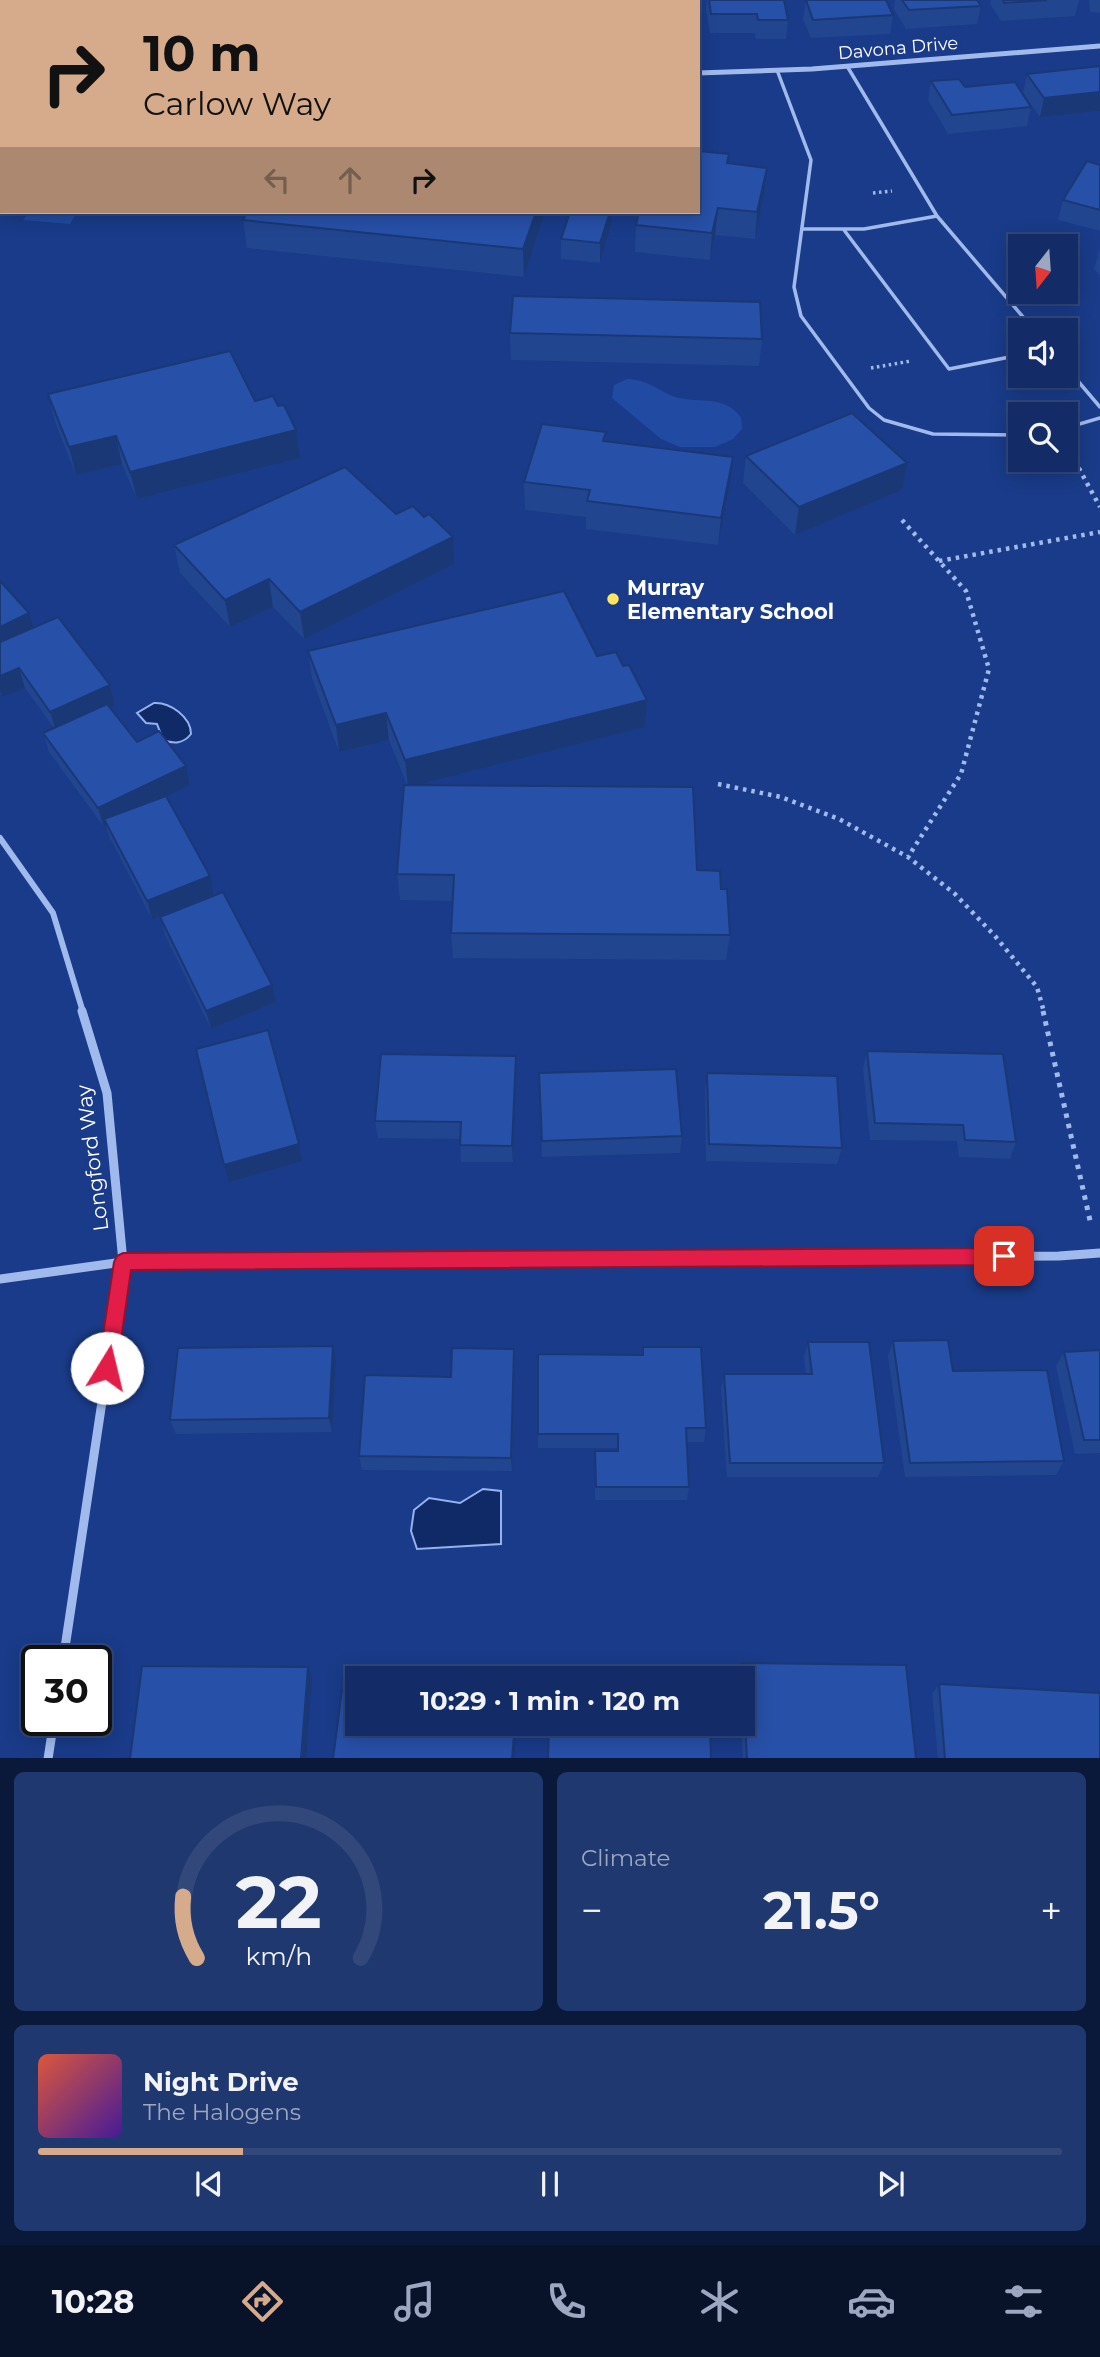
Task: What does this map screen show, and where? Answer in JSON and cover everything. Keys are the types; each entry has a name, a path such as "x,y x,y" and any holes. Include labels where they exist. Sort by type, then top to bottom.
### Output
{"street":[{"name":"Davona Drive","path":"700,73 847,66 1100,46"},
{"name":"Longford Way","path":"0,838 53,913 107,1093 123,1262 65,1645"},
{"path":"0,1279 123,1262 1045,1256 1098,1253"},
{"path":"48,1758 52,1736"}],"lane":[{"path":"847,66 937,216 1024,318"},
{"path":"777,70 811,160 794,287 801,316 869,408 884,420 933,434 1008,435"},
{"path":"803,229 844,230 937,216"},
{"path":"844,230 949,369 1008,357"},
{"path":"1078,381 1100,407"},
{"path":"1078,424 1100,418"}],"path":[{"path":"1078,467 1100,507"},
{"path":"902,520 966,591 989,669 961,774 908,857"},
{"path":"938,561 1100,533"},
{"path":"718,784 781,797 839,819 908,857 955,894 995,936 1037,987 1060,1077 1098,1253"}],"shaded area":[{"path":"28,214 76,214 70,224 23,220"},
{"path":"627,379 649,384 679,398 713,401 728,406 741,418 742,429 733,439 715,447 680,447 661,439 612,398 614,385"},
{"path":"154,703 167,705 184,716 191,734 185,740 163,740 157,724 146,723 137,713"},
{"path":"483,1489 501,1491 501,1544 417,1549 411,1531 414,1510 429,1498 460,1503"}],"building":[{"path":"709,0 784,0 788,20 758,20 757,14 711,14"},
{"path":"806,0 886,0 893,15 813,20"},
{"path":"902,0 977,0 981,6 909,10"},
{"path":"1003,0 1047,0 1004,3"},
{"path":"1100,66 1100,92 1044,98 1027,74"},
{"path":"959,79 965,87 1015,82 1031,107 952,115 931,81"},
{"path":"700,151 729,154 727,163 767,168 757,212 718,208 712,233 636,225 639,214 700,214"},
{"path":"1087,161 1100,165 1100,210 1063,200"},
{"path":"246,214 535,214 523,249 243,220"},
{"path":"569,214 609,214 600,243 561,239"},
{"path":"513,296 760,302 762,339 510,333"},
{"path":"230,351 255,401 273,396 278,406 284,405 296,430 130,472 116,436 69,447 48,394"},
{"path":"852,413 907,463 799,507 746,456"},
{"path":"542,424 606,432 603,441 733,457 721,518 587,501 590,490 524,482"},
{"path":"345,467 396,514 413,506 424,517 429,514 453,537 300,612 269,579 225,600 174,545"},
{"path":"0,581 29,613 0,627"},
{"path":"564,591 597,656 616,652 623,666 629,665 647,700 405,760 386,713 336,725 308,651"},
{"path":"58,617 110,685 50,712 19,668 0,676 0,642"},
{"path":"107,704 137,742 159,731 186,766 98,808 43,733"},
{"path":"404,785 693,787 697,870 720,871 721,889 727,889 730,935 451,933 454,875 397,874"},
{"path":"166,796 210,876 147,901 104,819"},
{"path":"223,892 272,985 206,1011 160,917"},
{"path":"268,1030 299,1144 224,1165 196,1049"},
{"path":"867,1051 1003,1054 1016,1142 965,1140 963,1125 875,1123"},
{"path":"381,1054 516,1056 512,1146 460,1145 461,1122 375,1121"},
{"path":"676,1069 682,1136 542,1141 539,1073"},
{"path":"707,1073 837,1076 842,1148 709,1144"},
{"path":"948,1340 953,1371 1047,1370 1064,1461 910,1463 893,1341"},
{"path":"808,1342 869,1342 884,1463 730,1463 724,1374 812,1374"},
{"path":"333,1346 329,1418 170,1420 178,1348"},
{"path":"643,1347 701,1347 706,1428 686,1428 689,1487 596,1487 595,1451 618,1451 618,1434 538,1434 538,1354 643,1355"},
{"path":"452,1348 514,1349 511,1458 359,1456 365,1375 451,1377"},
{"path":"1100,1350 1100,1440 1084,1440 1064,1352"},
{"path":"742,1663 906,1665 916,1758 747,1758 746,1736 755,1736 755,1666 742,1666"},
{"path":"142,1666 308,1667 301,1758 130,1758"},
{"path":"939,1684 1100,1693 1100,1758 945,1758"},
{"path":"342,1690 345,1690 345,1736 514,1736 512,1758 333,1758"},
{"path":"549,1736 710,1736 711,1758 548,1758"}],"place":[{"name":"Murray Elementary School","path":"613,599"}],"route":[{"path":"107,1368 123,1262 1004,1256"}]}
